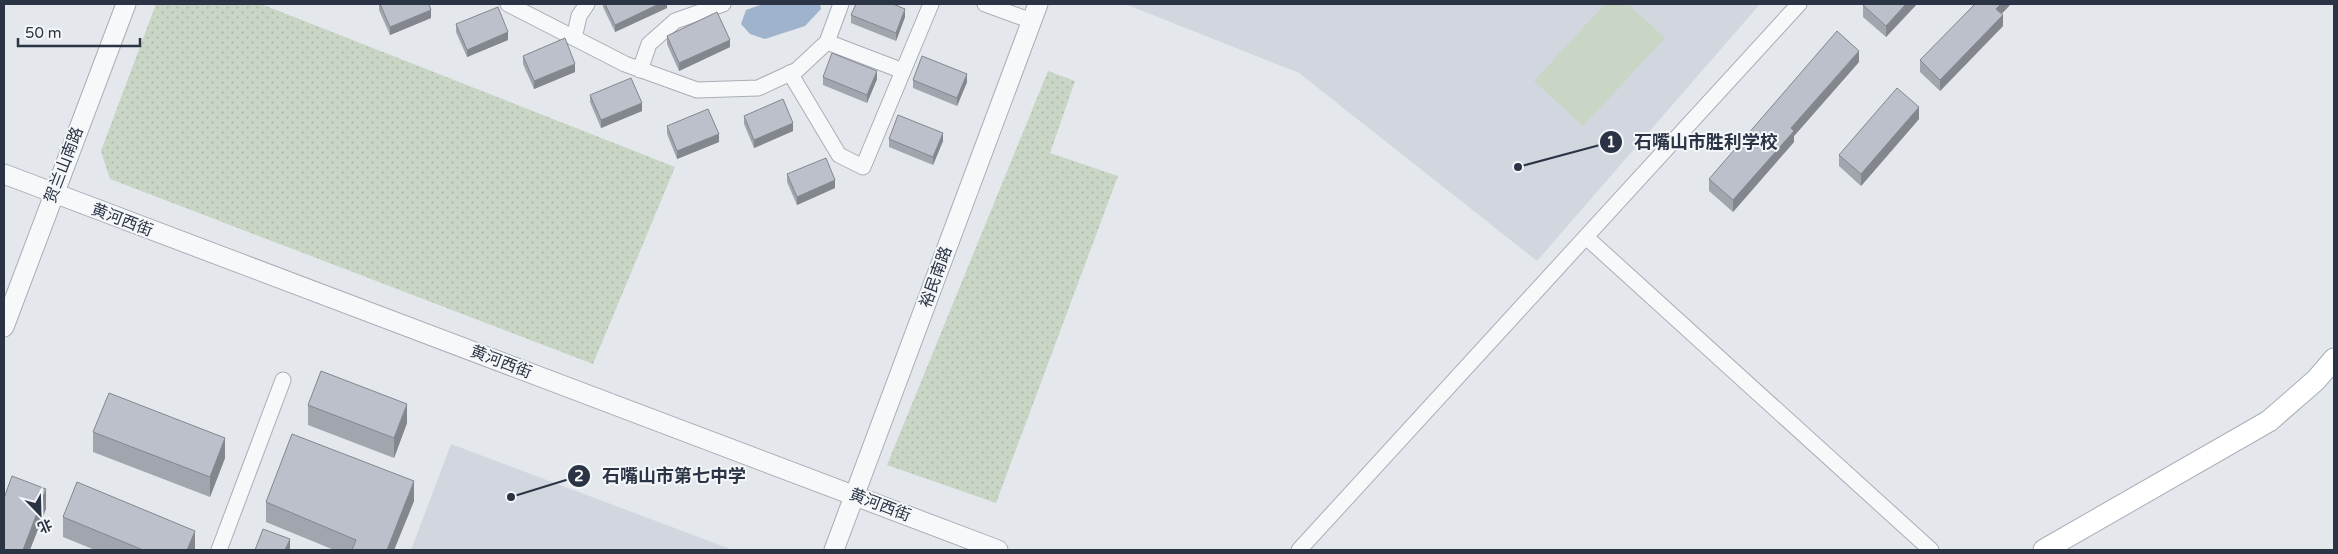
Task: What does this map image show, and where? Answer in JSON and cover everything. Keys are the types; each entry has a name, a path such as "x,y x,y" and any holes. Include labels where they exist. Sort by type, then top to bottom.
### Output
{"main road":[{"path":"2044,550 2269,421 2316,380 2334,359"}],"street":[{"name":"贺兰山南路","path":"4,327 126,4"},
{"path":"511,4 574,38 640,70 697,90 758,88 797,70 827,42 841,4"},
{"path":"574,38 579,16 587,4"},
{"path":"640,70 649,44 688,10 723,4"},
{"path":"790,74 839,155 863,167 931,4"},
{"path":"985,4 1035,12"},
{"path":"1300,550 1799,4"},
{"name":"裕民南路","path":"834,550 1035,12"},
{"path":"827,42 903,71"},
{"name":"黄河西街","path":"4,174 998,550"},
{"path":"1586,237 1930,550"},
{"path":"219,550 283,380"}],"shaded area":[{"path":"1125,4 1760,4 1537,261 1299,73"},
{"path":"451,444 733,550 411,550"}],"green space":[{"path":"156,4 261,4 675,167 593,364 110,179 101,151"},
{"path":"1605,4 1628,4 1665,38 1583,126 1534,81"},
{"path":"1048,71 1075,81 1050,153 1118,176 996,503 887,465"}],"water":[{"path":"763,4 820,4 821,9 805,26 765,39 750,34 741,24 746,10"}],"building":[{"path":"380,4 429,4 431,10 390,27"},
{"path":"605,4 659,4 615,25"},
{"path":"856,4 893,4 905,9 896,33 851,15"},
{"path":"1864,4 1906,4 1886,26"},
{"path":"1975,4 2001,4 1996,9 2003,15 1940,80 1920,60"},
{"path":"498,7 508,32 467,50 456,24"},
{"path":"717,12 730,40 679,63 667,36"},
{"path":"1837,31 1859,51 1791,128 1794,131 1733,200 1709,179"},
{"path":"565,38 575,64 534,81 523,56"},
{"path":"832,53 877,71 867,95 823,77"},
{"path":"922,56 967,74 957,98 913,80"},
{"path":"631,78 642,103 601,120 590,95"},
{"path":"1897,88 1919,107 1861,174 1839,155"},
{"path":"783,99 793,123 754,140 744,116"},
{"path":"708,109 719,134 677,151 667,126"},
{"path":"898,115 943,133 933,157 889,139"},
{"path":"826,158 835,180 797,197 787,174"},
{"path":"321,371 407,404 394,438 308,405"},
{"path":"109,393 225,438 210,477 93,432"},
{"path":"292,434 414,481 387,550 352,550 356,540 266,502"},
{"path":"12,476 46,489 23,550 4,550 4,498"},
{"path":"77,482 195,531 187,550 143,550 63,517"},
{"path":"263,529 290,539 285,550 255,550"}],"place":[{"name":"石嘴山市胜利学校","path":"1518,167"},
{"name":"石嘴山市第七中学","path":"511,497"}]}
